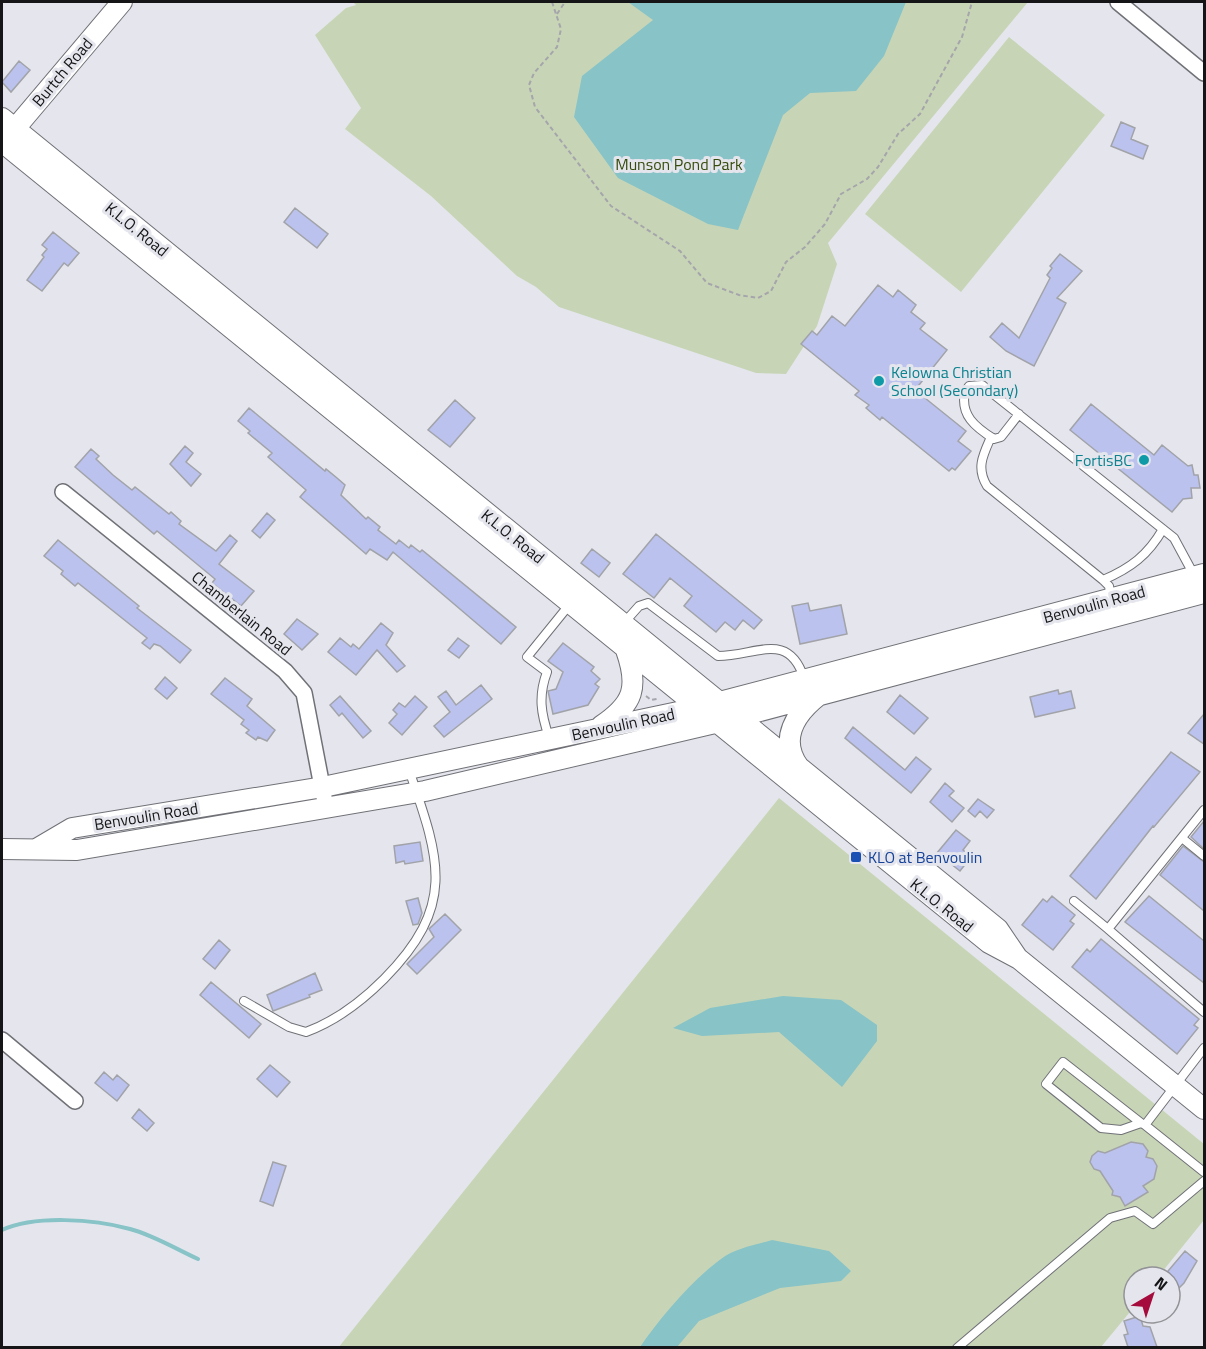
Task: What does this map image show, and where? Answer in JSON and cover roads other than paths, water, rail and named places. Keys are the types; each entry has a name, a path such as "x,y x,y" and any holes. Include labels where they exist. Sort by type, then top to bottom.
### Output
{"main road":[{"name":"Burtch Road","path":"5,133 122,2"},
{"name":"K.L.O. Road","path":"5,133 697,708 989,943 1019,959 1204,1109"},
{"name":"K.L.O. Road","path":"5,133 998,928 1019,959"},
{"name":"Benvoulin Road","path":"38,848 72,828 323,787 697,708 1112,599 1201,581"},
{"name":"Benvoulin Road","path":"2,849 77,850 417,792 716,723 1201,581"},
{"path":"597,729 615,717 632,695 633,669 626,650"},
{"path":"803,771 791,751 789,740 791,726 805,706 821,693"}],"street":[{"path":"1118,2 1204,73"},
{"name":"Chamberlain Road","path":"63,492 291,679 304,693 326,808"},
{"path":"2,1040 75,1101"}],"lane":[{"path":"1019,414 1001,437 991,437 977,429 966,415 963,400 969,386 982,385 1019,414 1174,538 1201,581"},
{"path":"991,437 981,461 980,475 987,486 1103,580 1109,586 1112,599"},
{"path":"1103,580 1138,562 1152,548 1163,529"},
{"path":"622,625 639,606 648,603 718,656 774,649 788,652 799,663 804,680"},
{"path":"550,739 540,704 542,685 547,672 527,657 570,604"},
{"path":"244,1001 289,1028 306,1032 357,1004 412,948 430,916 436,884 434,856 409,769"},
{"path":"1108,929 1204,810"},
{"path":"1182,838 1204,856"},
{"path":"1074,901 1204,1012"},
{"path":"1204,1048 1176,1086 1143,1124 1121,1130 1101,1128 1046,1084 1063,1062 1143,1124 1204,1172"},
{"path":"957,1347 1110,1218 1135,1211 1153,1224 1204,1181"}],"water":[{"path":"628,2 906,2 884,56 856,91 810,93 783,115 738,230 708,224 618,178 574,117 582,76 653,20"},
{"path":"783,996 841,1000 877,1025 877,1041 842,1087 779,1032 702,1036 673,1028 710,1008"},
{"path":"772,1240 829,1251 851,1271 841,1281 780,1288 699,1321 677,1347 640,1347 677,1300 721,1259 745,1247"}],"waterway":[{"path":"2,1230 15,1225 48,1220 99,1223 156,1238 198,1259"}],"place":[{"name":"Kelowna Christian School (Secondary)","path":"879,381"},
{"name":"FortisBC","path":"1144,460"},
{"name":"KLO at Benvoulin","path":"856,857"}],"park label":[{"name":"Munson Pond Park","path":"679,164"}]}
